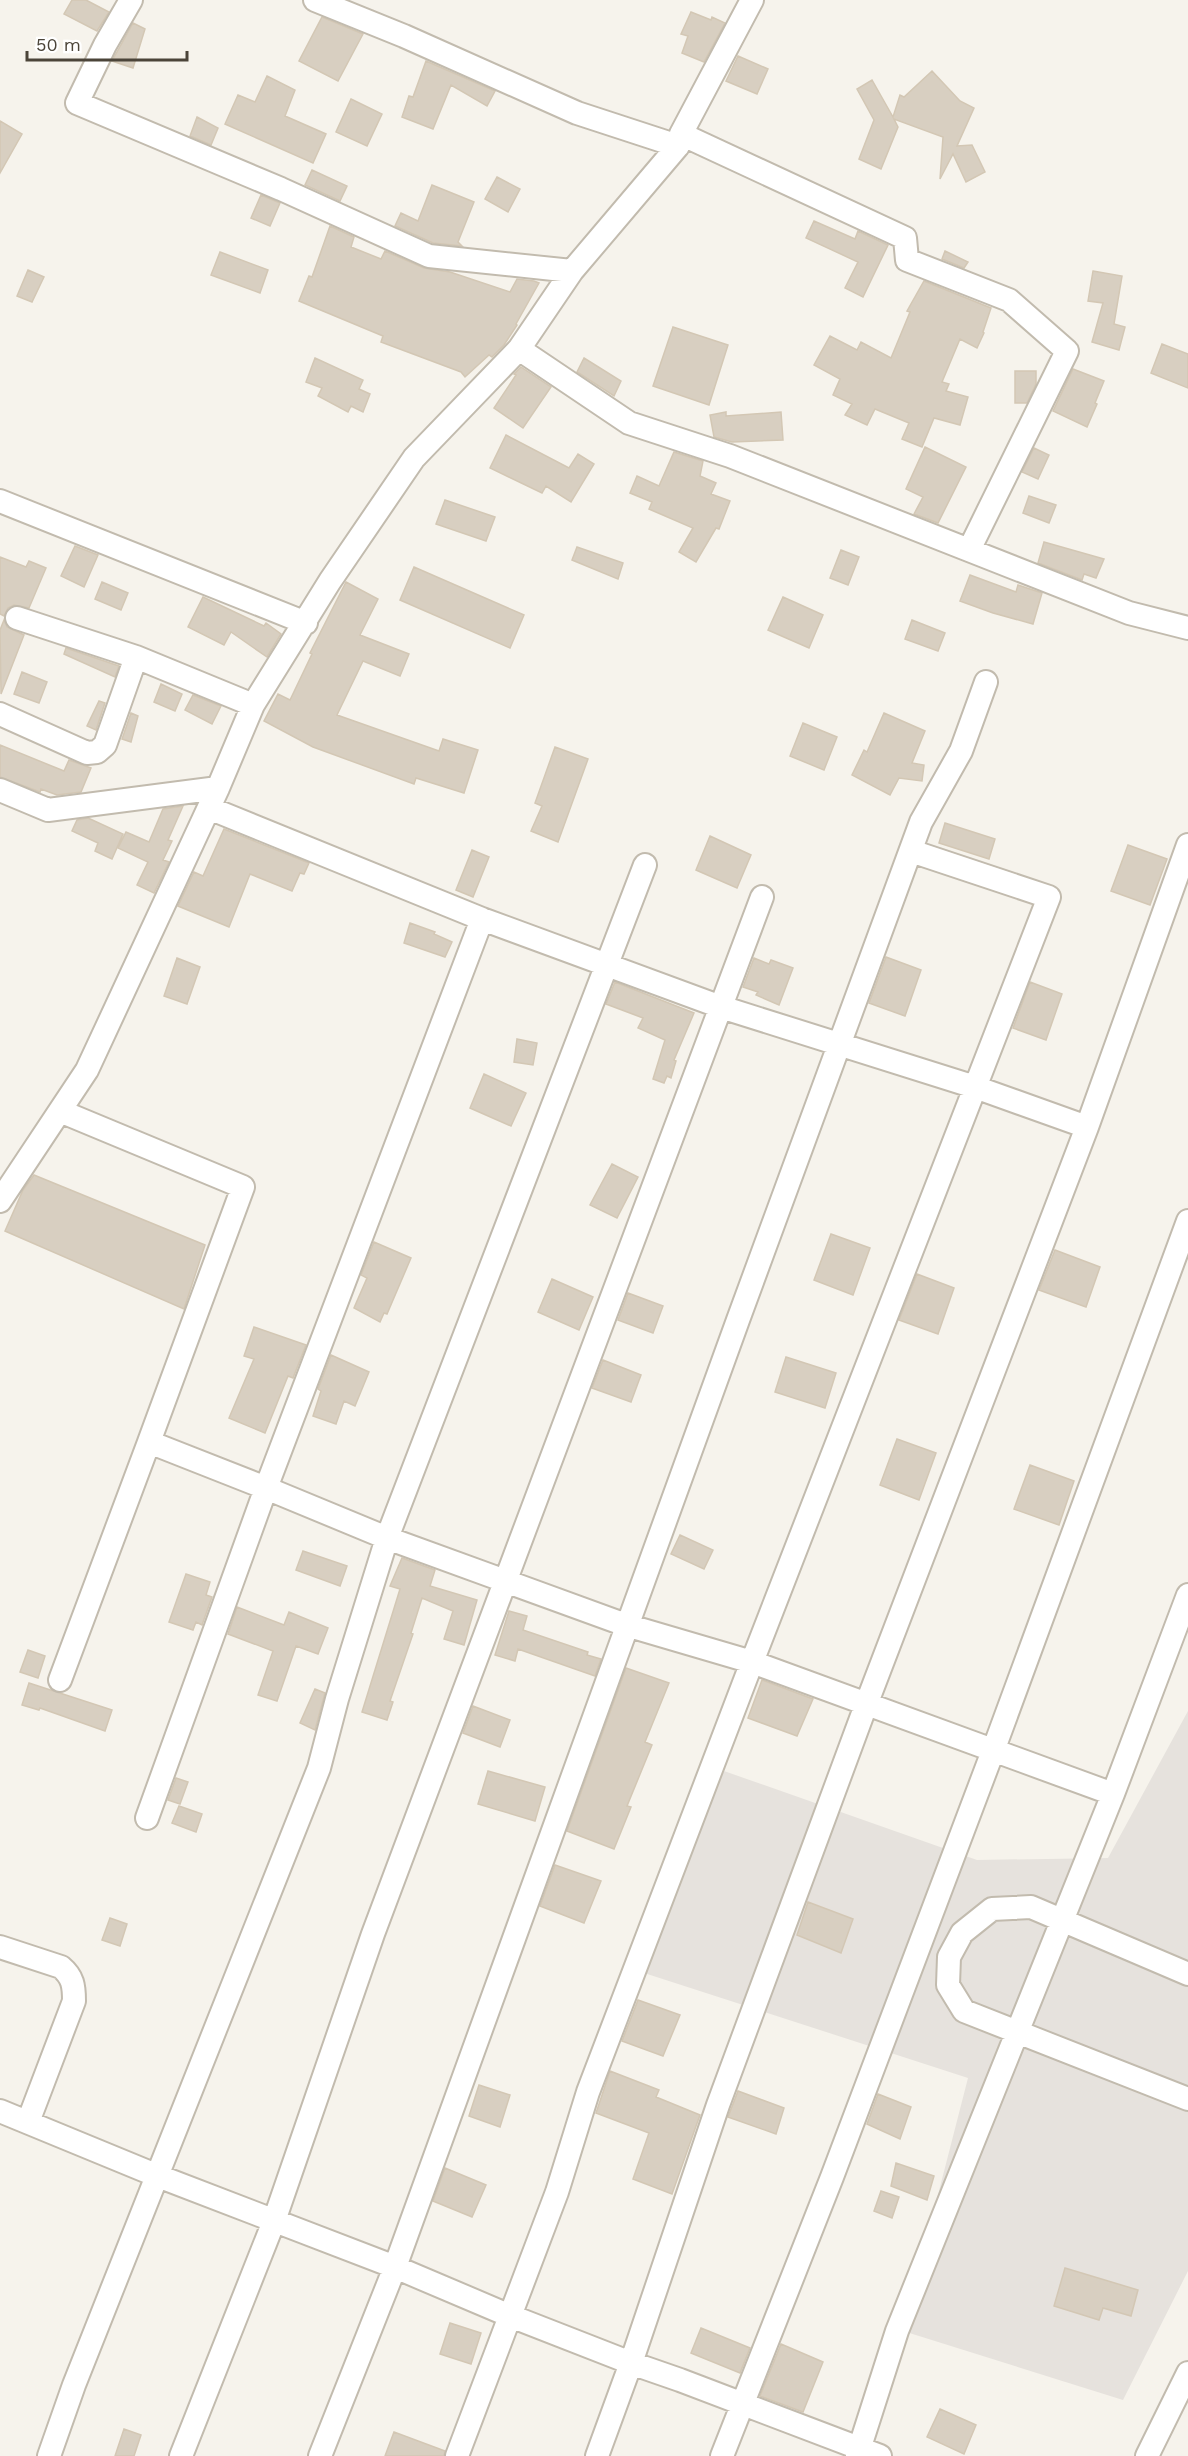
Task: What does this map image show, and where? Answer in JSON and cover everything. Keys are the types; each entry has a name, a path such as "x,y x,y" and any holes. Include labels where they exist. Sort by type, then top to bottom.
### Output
{"street":[{"path":"131,0 105,45 77,103 281,189 429,256 572,271"},
{"path":"315,0 404,36 577,113 679,140 905,238 907,260 1009,300 1067,351 969,550"},
{"path":"0,1201 87,1070 214,798 253,705 330,581 414,458 519,349 572,271 679,140 752,0"},
{"path":"519,349 629,423 730,456 1129,613 1188,628"},
{"path":"0,501 306,623"},
{"path":"17,618 136,657 253,705"},
{"path":"0,714 87,753 97,752 105,745 136,657"},
{"path":"320,2456 395,2267 626,1625 921,822 961,751 986,682"},
{"path":"0,790 48,810 214,798 482,920 721,1007 975,1087 1087,1127"},
{"path":"597,2456 631,2363 718,2105 866,1705 1087,1127 1188,845"},
{"path":"457,2456 508,2316 557,2192 588,2092 1049,897 911,851"},
{"path":"49,2456 74,2385 319,1768 337,1699 387,1538 645,864"},
{"path":"181,2456 274,2221 373,1934 762,897"},
{"path":"147,1818 266,1488 482,920"},
{"path":"60,1111 243,1187 60,1680"},
{"path":"722,2456 832,2177 993,1751 1188,1221"},
{"path":"149,1442 387,1538 626,1625 752,1662 1113,1794"},
{"path":"0,2111 158,2176 395,2267 508,2316 741,2403 865,2454 897,2331 1113,1794 1188,1595"},
{"path":"1188,1974 1031,1907 992,1909 962,1933 949,1958 948,1985 964,2011 1188,2099"},
{"path":"0,1947 61,1967 69,1974 74,1984 74,2001 28,2122"},
{"path":"1147,2456 1188,2373"}],"shaded area":[{"path":"1188,1711 1188,2271 1123,2400 903,2331 968,2078 641,1972 724,1771 977,1860 1108,1858"}],"building":[{"path":"72,0 86,0 109,12 97,31 64,14"},
{"path":"691,12 725,23 704,62 682,53 688,36 681,34"},
{"path":"322,17 363,34 338,81 299,61"},
{"path":"133,23 145,29 133,68 112,61"},
{"path":"738,56 768,69 757,94 726,81"},
{"path":"426,61 495,91 487,106 451,85 433,129 402,117 409,96 413,97"},
{"path":"932,71 960,101 974,108 957,146 972,145 985,172 966,182 953,154 940,179 943,137 894,119 898,127 881,169 859,159 874,120 857,89 872,80 893,117 900,95 904,97"},
{"path":"267,76 295,90 285,116 326,134 313,163 225,124 238,95 255,102"},
{"path":"351,99 382,114 367,146 336,132"},
{"path":"197,117 218,128 211,145 190,136"},
{"path":"0,121 22,134 0,173"},
{"path":"312,170 347,186 340,201 305,185"},
{"path":"497,177 520,189 508,212 485,199"},
{"path":"432,185 474,202 458,242 462,246 433,243 395,226 401,213 418,221"},
{"path":"261,195 280,203 270,226 251,218"},
{"path":"814,221 855,239 858,231 888,245 863,297 845,288 858,262 806,238"},
{"path":"330,226 354,237 351,247 381,259 385,251 424,268 450,272 510,292 517,279 539,283 504,345 465,377 461,372 381,342 383,336 299,301 309,276 312,277"},
{"path":"945,251 968,262 964,268 942,259"},
{"path":"220,252 268,270 260,293 211,275"},
{"path":"28,270 44,277 32,302 17,296"},
{"path":"1093,271 1122,276 1114,324 1125,327 1119,350 1092,342 1103,303 1088,301"},
{"path":"924,281 991,308 977,348 960,339 942,382 949,384 946,391 968,397 960,425 934,418 922,447 902,439 909,423 875,409 867,425 845,415 852,404 833,395 840,379 814,365 830,336 857,350 861,342 891,358 910,312 907,311"},
{"path":"673,327 728,345 709,405 653,386"},
{"path":"1162,344 1188,354 1188,388 1151,373"},
{"path":"315,358 363,380 359,389 370,394 363,412 351,406 348,412 318,396 322,388 306,382"},
{"path":"584,358 621,381 614,396 577,372"},
{"path":"521,367 551,387 523,428 494,408 516,375 514,374"},
{"path":"1073,369 1104,381 1087,427 1053,411"},
{"path":"1015,371 1036,371 1036,384 1027,403 1015,403"},
{"path":"726,412 726,416 781,412 783,440 732,442 714,437 710,415"},
{"path":"506,435 569,468 578,454 594,464 571,502 546,486 542,493 490,468"},
{"path":"925,447 966,467 938,523 914,514 923,497 906,489"},
{"path":"1034,448 1049,455 1038,479 1022,472"},
{"path":"674,452 703,461 700,476 716,483 711,494 730,501 719,529 716,528 696,562 679,552 693,528 649,509 652,502 630,493 637,476 659,486"},
{"path":"1029,496 1056,505 1049,523 1023,513"},
{"path":"445,500 495,517 486,541 436,524"},
{"path":"1044,542 1104,559 1096,578 1084,574 1082,580 1038,563"},
{"path":"75,546 98,555 84,587 61,576"},
{"path":"577,547 623,563 618,579 572,560"},
{"path":"841,550 859,557 848,585 830,578"},
{"path":"0,557 26,567 29,561 46,568 29,608 14,605 8,608 4,616 0,614"},
{"path":"414,567 524,615 510,648 400,600"},
{"path":"970,575 1016,592 1018,585 1042,593 1033,624 960,601"},
{"path":"102,582 128,593 121,610 95,599"},
{"path":"346,582 378,599 360,635 409,654 400,676 363,661 337,715 439,751 443,739 478,750 464,793 416,778 414,784 313,747 264,721 278,694 290,700 312,654 310,653"},
{"path":"203,597 264,626 266,623 281,634 267,657 231,632 224,645 188,627"},
{"path":"783,597 823,615 809,648 768,630"},
{"path":"4,620 7,627 24,635 1,694 0,630"},
{"path":"912,620 945,633 938,651 905,639"},
{"path":"66,648 119,666 115,677 64,654"},
{"path":"22,672 47,682 39,703 14,694"},
{"path":"161,684 182,694 175,711 154,702"},
{"path":"193,695 221,706 212,724 185,710"},
{"path":"99,701 105,703 96,730 87,726"},
{"path":"131,713 138,716 131,742 122,739"},
{"path":"884,713 925,731 912,763 924,765 922,781 899,778 890,795 852,775 864,750 867,752"},
{"path":"803,723 837,737 824,770 790,756"},
{"path":"0,745 64,771 69,760 91,768 81,792 57,795 41,789 40,792 0,777"},
{"path":"555,747 588,759 558,842 531,831 542,806 535,803"},
{"path":"183,806 168,840 172,841 163,860 169,862 154,893 137,885 148,862 118,848 126,832 149,842 163,809"},
{"path":"88,818 123,834 112,859 95,851 98,843 72,831 77,820"},
{"path":"945,823 995,839 989,859 939,843"},
{"path":"224,829 309,863 304,874 300,873 292,891 250,874 229,927 178,906 194,872 203,876"},
{"path":"710,836 751,855 737,888 696,870"},
{"path":"1128,845 1167,859 1150,905 1111,891"},
{"path":"472,850 489,857 473,897 456,890"},
{"path":"410,923 435,932 434,934 452,942 445,957 404,943"},
{"path":"886,957 921,970 905,1016 869,1003"},
{"path":"177,958 200,967 187,1004 164,996"},
{"path":"754,958 769,964 771,960 793,968 779,1005 756,995 758,992 743,987"},
{"path":"615,982 694,1013 674,1060 676,1061 671,1078 667,1076 664,1083 653,1079 665,1040 638,1028 643,1018 606,1004"},
{"path":"1030,982 1062,994 1046,1040 1013,1028"},
{"path":"517,1039 537,1043 533,1065 514,1062"},
{"path":"484,1074 526,1093 511,1126 470,1108"},
{"path":"612,1164 638,1177 617,1218 590,1205"},
{"path":"34,1175 205,1245 184,1309 5,1231 23,1190"},
{"path":"831,1234 870,1248 853,1295 814,1280"},
{"path":"374,1242 411,1258 387,1314 384,1313 380,1322 354,1308 367,1278 361,1275"},
{"path":"1055,1250 1100,1267 1086,1307 1039,1290"},
{"path":"917,1274 954,1288 938,1334 899,1320"},
{"path":"552,1279 593,1297 579,1330 538,1312"},
{"path":"628,1293 663,1306 653,1333 618,1320"},
{"path":"254,1327 306,1345 293,1378 288,1376 265,1433 229,1418 254,1359 244,1356"},
{"path":"331,1355 369,1372 355,1406 344,1401 336,1424 313,1416 321,1391 318,1389"},
{"path":"786,1357 836,1373 825,1408 775,1392"},
{"path":"603,1360 641,1375 631,1402 592,1388"},
{"path":"897,1439 936,1453 919,1500 880,1485"},
{"path":"1030,1465 1074,1481 1059,1525 1014,1509"},
{"path":"680,1535 713,1550 704,1569 671,1554"},
{"path":"303,1551 347,1566 340,1586 296,1570"},
{"path":"402,1558 435,1570 430,1586 477,1600 464,1645 444,1639 453,1611 422,1598 411,1633 413,1634 390,1701 393,1702 387,1720 362,1712 400,1589 390,1586"},
{"path":"186,1574 210,1582 206,1595 212,1597 202,1625 196,1622 193,1630 169,1622"},
{"path":"237,1607 284,1625 289,1612 328,1628 318,1654 296,1646 277,1701 258,1695 273,1651 228,1634"},
{"path":"509,1611 527,1616 523,1630 588,1652 587,1655 601,1659 595,1676 518,1649 515,1661 495,1655"},
{"path":"28,1650 45,1656 38,1678 20,1672"},
{"path":"626,1668 669,1683 645,1742 652,1745 627,1806 631,1807 614,1849 567,1831"},
{"path":"762,1680 813,1699 797,1736 748,1718"},
{"path":"29,1683 112,1710 105,1731 40,1708 39,1710 22,1705"},
{"path":"315,1689 325,1693 315,1730 300,1723"},
{"path":"473,1706 510,1720 500,1747 463,1733"},
{"path":"488,1771 545,1787 535,1821 478,1804"},
{"path":"176,1778 188,1782 180,1804 168,1800"},
{"path":"179,1806 202,1814 196,1832 172,1823"},
{"path":"555,1865 601,1881 584,1923 540,1906"},
{"path":"808,1902 853,1919 841,1953 797,1935"},
{"path":"110,1918 127,1924 120,1946 102,1940"},
{"path":"638,2000 680,2015 663,2056 622,2041"},
{"path":"610,2071 659,2090 656,2097 700,2115 672,2194 633,2179 649,2133 596,2113"},
{"path":"479,2085 510,2095 500,2127 469,2116"},
{"path":"738,2091 784,2108 776,2134 728,2117"},
{"path":"878,2094 911,2107 900,2139 867,2124"},
{"path":"896,2163 934,2176 927,2200 891,2186"},
{"path":"445,2168 486,2185 472,2217 433,2201"},
{"path":"881,2191 899,2197 892,2218 874,2211"},
{"path":"1065,2268 1138,2290 1131,2316 1103,2308 1099,2320 1054,2306"},
{"path":"450,2323 481,2333 471,2364 440,2354"},
{"path":"701,2328 750,2348 740,2373 691,2353"},
{"path":"781,2344 823,2362 803,2412 760,2396"},
{"path":"940,2409 976,2425 964,2454 927,2437"},
{"path":"124,2429 141,2435 134,2456 115,2456"},
{"path":"394,2432 445,2451 444,2456 385,2456"}]}
